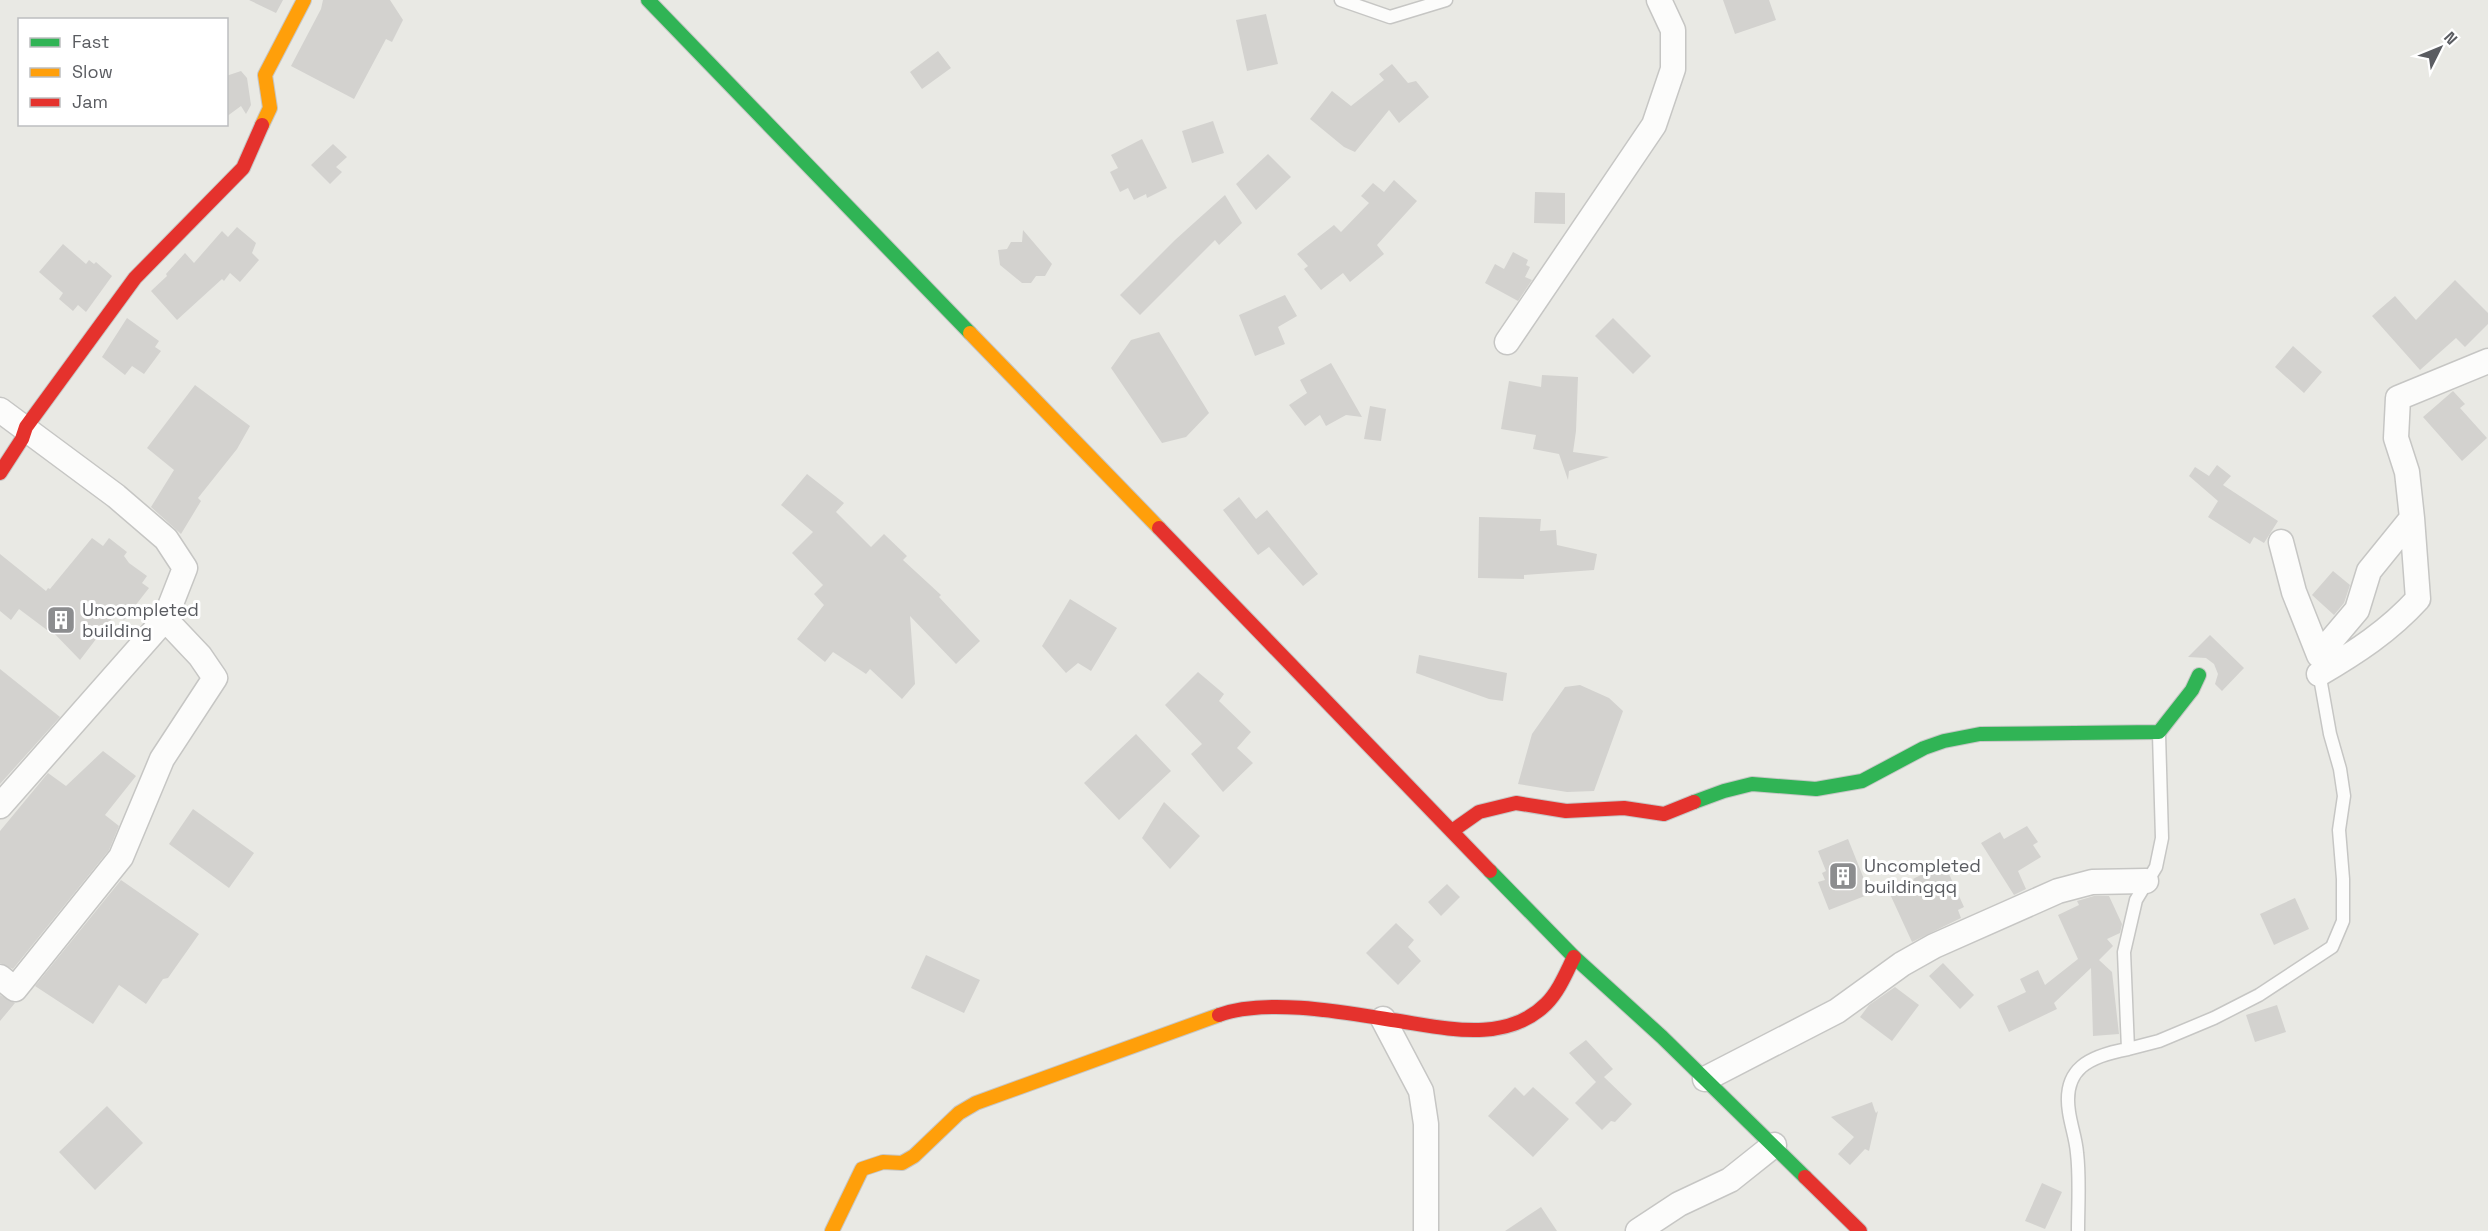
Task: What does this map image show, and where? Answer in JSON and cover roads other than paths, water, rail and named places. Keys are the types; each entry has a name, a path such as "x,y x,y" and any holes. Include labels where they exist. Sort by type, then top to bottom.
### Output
{"street":[{"path":"0,473 22,439 26,428 135,278 243,168 270,108 265,75 304,0"},
{"path":"648,0 1574,957 1705,1078 1860,1231"},
{"path":"1507,342 1654,125 1673,69 1673,30 1659,0"},
{"path":"2319,665 2361,650 2399,620 2418,599 2407,472 2396,438 2398,398 2488,361"},
{"path":"0,410 116,496 166,539 185,568 165,619 0,806"},
{"path":"2319,665 2357,610 2369,571 2412,518"},
{"path":"2281,542 2294,592 2319,665"},
{"path":"0,977 15,989 121,857 162,759 215,678 200,656 165,619"},
{"path":"1452,831 1479,812 1516,803 1566,811 1624,808 1664,814 1724,791 1752,784 1816,789 1862,781 1924,748 1944,741 1980,734 2159,732 2192,690 2199,675"},
{"path":"1705,1078 1837,1011 1902,964 1934,946 2058,891 2092,882 2146,880"},
{"path":"832,1231 862,1169 883,1162 902,1163 914,1155 959,1113 975,1103 1228,1012 1257,1007 1383,1019 1456,1030 1511,1024 1546,1004 1574,957"},
{"path":"1383,1019 1421,1091 1426,1124 1426,1231"},
{"path":"1638,1231 1679,1204 1730,1180 1774,1145"}],"lane":[{"path":"1341,0 1390,17 1446,0"},
{"path":"2078,1231 2077,1153 2068,1110 2069,1082 2086,1061 2107,1053 2159,1041 2214,1018 2259,995 2332,947 2343,921 2343,879 2339,830 2344,796 2340,770 2330,734 2319,665"},
{"path":"2128,1049 2124,952 2136,900 2146,880 2157,867 2162,838 2159,732"}],"place":[{"name":"Uncompleted building","path":"61,620"},
{"name":"Uncompleted buildingqq","path":"1843,876"}]}
